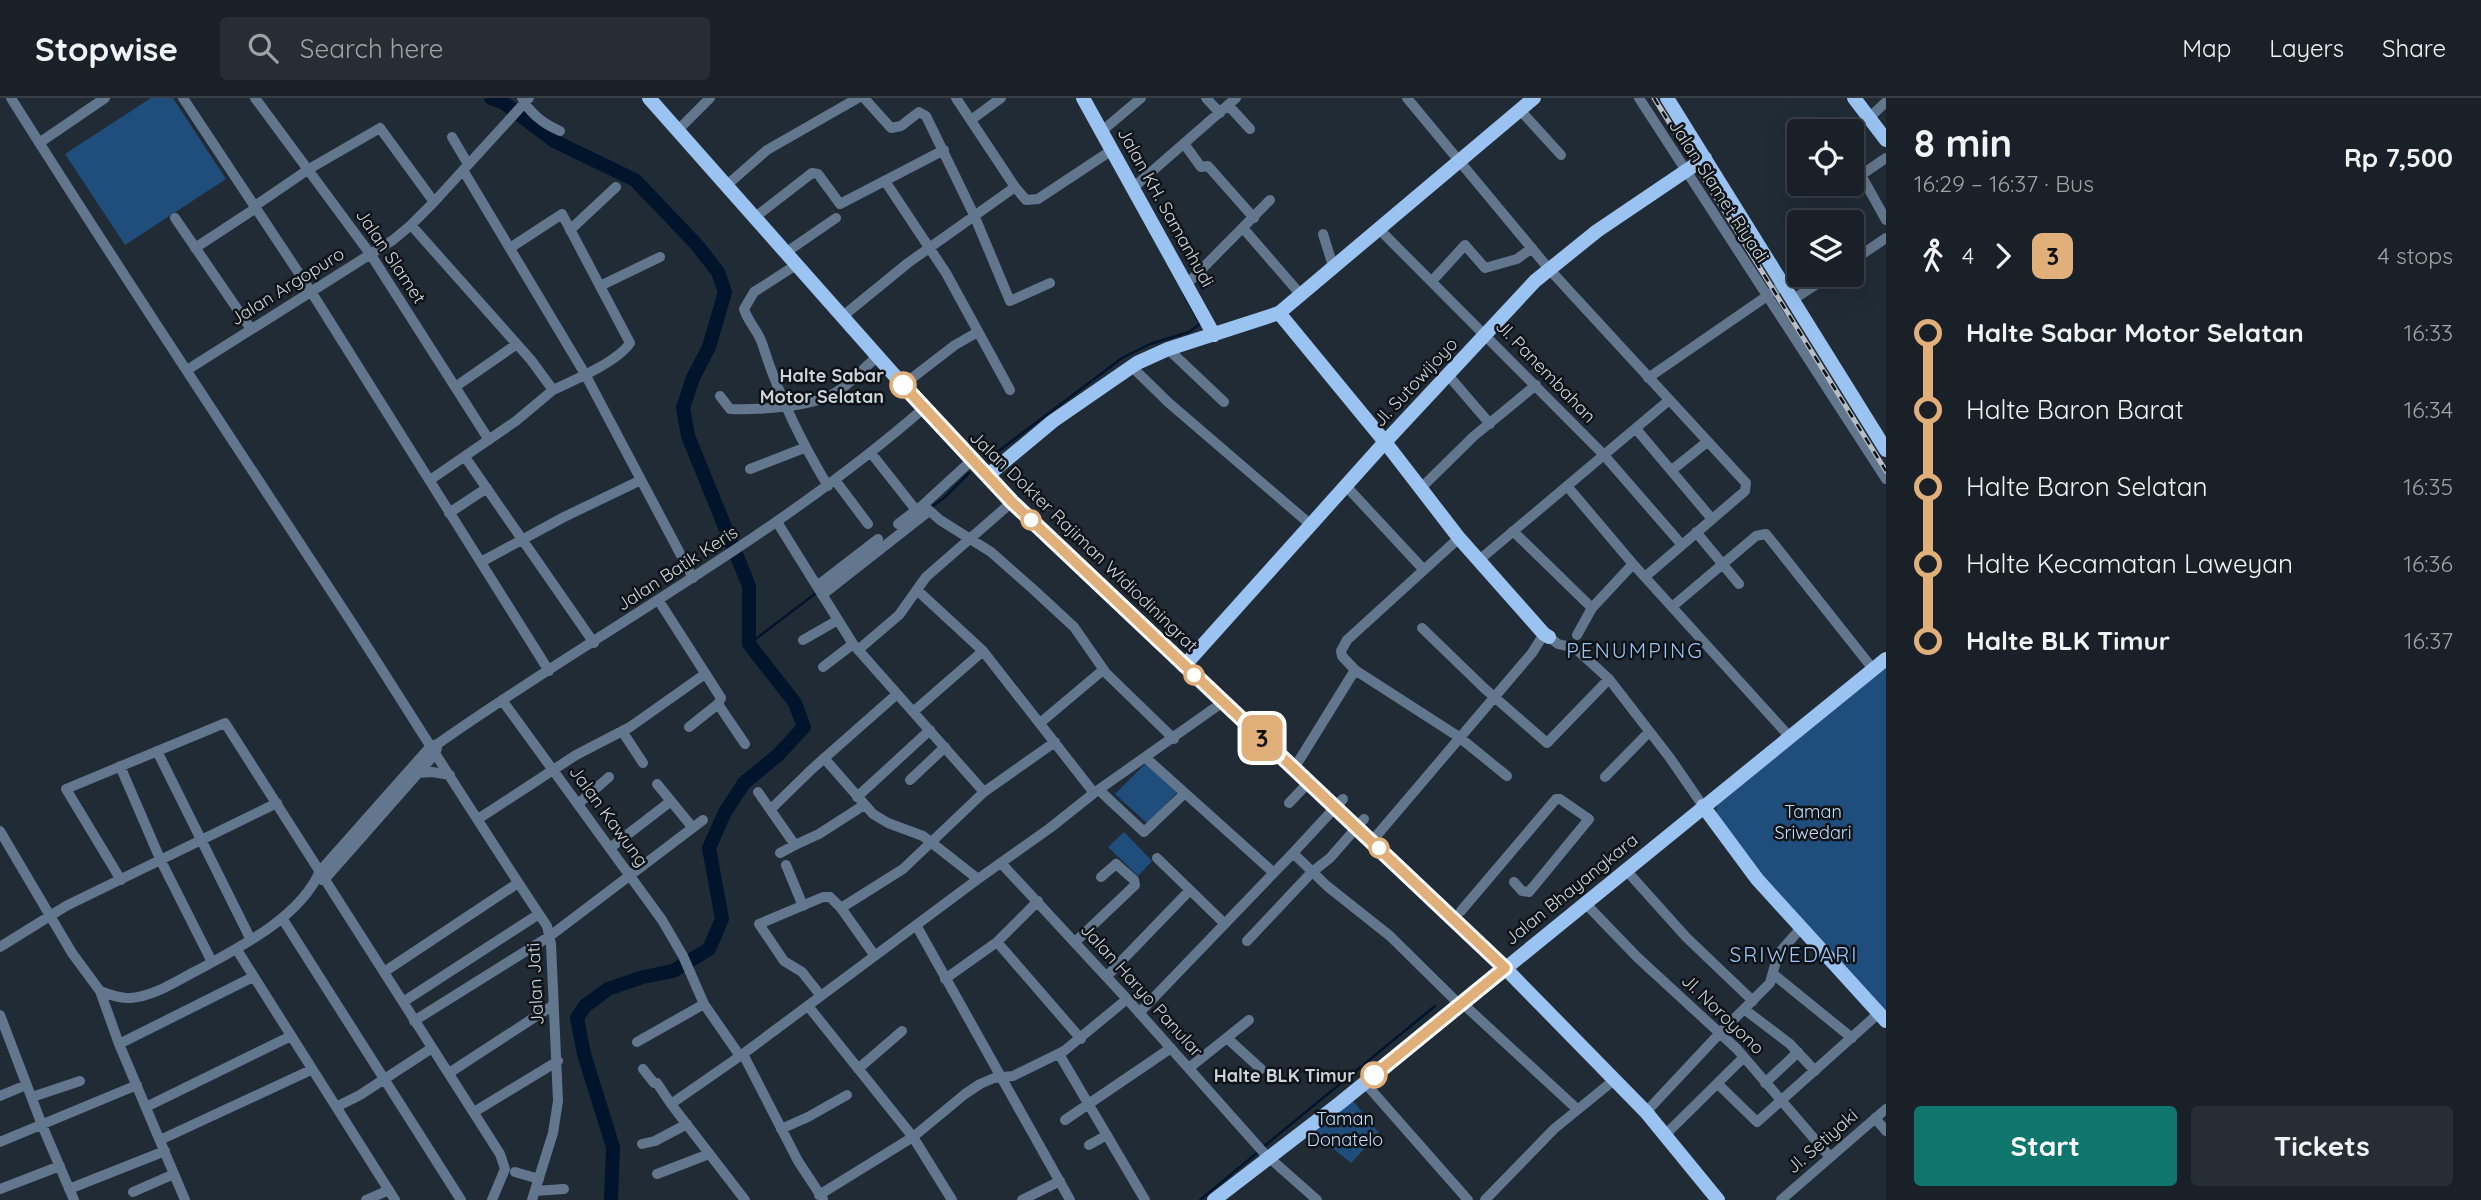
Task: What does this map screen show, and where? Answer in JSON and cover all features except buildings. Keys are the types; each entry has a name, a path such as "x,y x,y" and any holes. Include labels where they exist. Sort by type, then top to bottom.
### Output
{"main road":[{"name":"Jalan Dokter Rajiman Widiodiningrat","path":"649,98 877,357 1012,502 1309,782 1339,803 1360,823 1372,841 1505,968 1646,1112 1718,1200"},
{"name":"Jalan KH. Samanhudi","path":"1083,98 1110,151 1134,187 1214,334"},
{"path":"987,476 1053,421 1131,366 1168,349 1279,313 1535,98"},
{"path":"1667,98 1886,449"},
{"path":"1854,98 1886,140"},
{"name":"Jl. Sutowijoyo","path":"1184,666 1385,442 1549,269 1608,224 1705,158"},
{"path":"1279,313 1478,561 1546,636"},
{"name":"Jalan Bhayangkara","path":"1214,1200 1263,1152 1365,1083 1886,659"},
{"path":"1703,806 1742,862 1882,1017"}],"street":[{"name":"Jalan Jati","path":"11,98 435,748 550,936 552,1006 558,1061 556,1115 535,1190"},
{"path":"39,143 105,98"},
{"path":"183,98 312,293 550,671"},
{"name":"Jalan Slamet","path":"255,98 371,255 489,440"},
{"path":"677,131 709,98"},
{"path":"727,185 767,150 858,98"},
{"path":"864,98 891,128 901,126 919,112 924,113 974,215 1010,300 1050,283"},
{"path":"956,98 1023,199 1028,201 1035,200 1110,151"},
{"path":"971,120 1001,98"},
{"path":"1102,131 1141,98"},
{"path":"1206,98 1228,106 1250,129"},
{"path":"1407,98 1549,269 1746,483 1747,488 1646,576"},
{"name":"Jalan Slamet Riyadi","path":"1639,98 1886,479"},
{"path":"524,102 540,119 560,131"},
{"name":"Jalan Argopuro","path":"187,370 371,255 411,225 524,102"},
{"path":"1869,118 1886,102"},
{"path":"1134,187 1228,106"},
{"path":"1520,110 1561,155"},
{"path":"195,247 309,169 380,128 434,202"},
{"path":"452,136 465,167 585,374 639,481 693,578"},
{"path":"1185,145 1201,167 1208,166 1254,218"},
{"path":"754,218 812,173 818,174 839,204 944,150"},
{"path":"1886,158 1861,175 1886,220"},
{"path":"885,181 946,273 976,333 1010,390"},
{"path":"570,230 616,187"},
{"path":"843,316 974,215 1015,187"},
{"path":"1187,284 1270,200"},
{"path":"430,480 516,421 553,390 585,374 629,345 559,213 510,248"},
{"path":"175,218 251,329"},
{"path":"785,253 836,218"},
{"path":"411,225 517,344 553,390"},
{"path":"1243,228 1301,295"},
{"name":"Jl. Panembahan","path":"1378,228 1603,454 1682,545"},
{"path":"1323,234 1334,266"},
{"path":"1864,253 1886,238"},
{"path":"1432,281 1465,245 1485,268 1517,259 1532,248"},
{"path":"600,286 660,257"},
{"path":"796,265 754,292 744,309 761,340 767,365 804,448 868,524"},
{"path":"1648,379 1783,285"},
{"path":"1792,300 1812,287"},
{"path":"903,385 947,351 976,333"},
{"path":"455,387 517,344"},
{"path":"1168,349 1224,402"},
{"path":"720,396 730,408 761,409 830,396 877,357"},
{"path":"1131,366 1169,403 1311,525"},
{"path":"1448,375 1490,424"},
{"path":"1421,488 1536,385"},
{"path":"1478,561 1603,454 1637,430 1668,401"},
{"name":"Jalan Batik Keris","path":"435,748 502,700 744,546 871,453 924,408"},
{"path":"1637,430 1712,519"},
{"path":"1672,470 1707,442"},
{"path":"750,470 804,448"},
{"path":"871,453 925,509 1004,562 1074,627 1103,670 1174,739"},
{"path":"465,457 594,643"},
{"path":"820,591 925,509 972,460"},
{"path":"481,562 639,481"},
{"path":"1346,486 1423,570"},
{"path":"1567,486 1633,564 1789,736"},
{"path":"449,513 487,488"},
{"path":"823,667 899,615 926,577 1012,502"},
{"path":"898,524 925,509"},
{"path":"777,522 855,647 984,792"},
{"path":"1513,531 1592,608"},
{"path":"1696,532 1739,584"},
{"path":"1673,606 1762,533 1769,537 1873,669"},
{"path":"1459,538 1340,651 1355,670 1459,737 1507,776"},
{"path":"820,591 878,539"},
{"path":"1573,643 1592,608 1633,564"},
{"path":"917,590 983,651 1096,792 1144,832 1185,793"},
{"path":"659,601 720,696 718,704 689,727"},
{"path":"803,640 838,620"},
{"path":"1422,628 1548,743 1609,678"},
{"path":"1372,841 1546,636 1558,644 1573,643 1609,678 1703,806"},
{"path":"913,712 983,651"},
{"path":"1040,723 1103,670"},
{"path":"1295,767 1355,670"},
{"path":"478,819 553,770 622,731 705,674"},
{"path":"771,809 897,694"},
{"name":"Jalan Kawung","path":"502,700 662,920 683,956 704,1004 741,1055 822,1197"},
{"path":"671,1104 1223,702"},
{"path":"718,704 745,744"},
{"path":"121,880 66,790 225,723 277,803 320,878 384,972 500,1154 504,1165 503,1174 492,1200"},
{"path":"780,853 819,834 860,801 930,730"},
{"path":"622,731 643,763"},
{"path":"1605,777 1650,732"},
{"path":"841,908 892,878 933,843 984,792 1055,742"},
{"path":"910,780 945,747"},
{"path":"388,801 418,773 435,748"},
{"path":"100,991 119,997 139,996 161,989 237,950 282,918 435,748"},
{"path":"157,751 251,940"},
{"path":"824,758 860,801 882,820 916,831 978,879"},
{"path":"1146,758 1274,873"},
{"path":"120,766 161,861 212,962"},
{"path":"418,773 450,775"},
{"path":"578,804 609,777"},
{"path":"1289,803 1309,782"},
{"path":"657,784 693,828"},
{"path":"758,792 795,845"},
{"path":"1461,911 1556,799 1589,819 1529,892 1522,891 1514,882"},
{"path":"610,848 671,801"},
{"path":"0,930 4,944 49,915 277,803"},
{"path":"1139,1013 1339,803"},
{"path":"414,1021 550,936 703,820"},
{"path":"1247,941 1312,872 1327,861 1360,823"},
{"path":"0,831 77,961 100,991 119,1044 185,1200"},
{"path":"1293,853 1312,872 1380,927 1577,1110"},
{"path":"1157,858 1225,924"},
{"name":"Jalan Haryo Panular","path":"1001,863 1107,976 1263,1152 1317,1200"},
{"path":"1075,942 1135,885 1134,880 1116,864 1101,877"},
{"path":"786,865 803,906"},
{"path":"1625,869 1748,1005 1815,1071"},
{"path":"384,972 518,883"},
{"path":"1107,976 1190,890"},
{"path":"821,996 802,972 784,961 758,925 827,896 834,899 875,956"},
{"path":"945,979 997,942 1038,901"},
{"name":"Jl. Noroyono","path":"1585,903 1637,957 1744,1057 1830,1157"},
{"path":"403,1002 539,914"},
{"path":"282,918 461,1200"},
{"path":"916,925 1070,1200"},
{"path":"1646,1112 1770,983 1778,954 1801,928"},
{"path":"997,942 1081,1039"},
{"path":"237,950 392,1195 366,1200"},
{"path":"1773,974 1852,1038"},
{"path":"119,1044 253,977"},
{"path":"822,1197 912,1137 965,1094 987,1080 1013,1076 1059,1054 1081,1039 1127,999"},
{"path":"637,1042 704,1004"},
{"path":"449,1073 552,1006"},
{"path":"808,1006 912,1137 951,1200"},
{"path":"1718,1084 1757,1122 1852,1038 1882,1017"},
{"path":"1189,1068 1249,1020"},
{"path":"2,1023 5,1045 32,1097 74,1200"},
{"path":"859,1069 902,1031"},
{"path":"146,1107 291,1036"},
{"path":"1227,1038 1261,1069"},
{"path":"336,1107 384,1080 432,1048"},
{"path":"1065,1120 1171,1048"},
{"path":"1765,1083 1798,1052"},
{"path":"1059,1054 1145,1200"},
{"path":"1666,1135 1744,1057"},
{"path":"474,1112 558,1061"},
{"path":"643,1069 654,1083 657,1083 741,1199"},
{"path":"69,1189 311,1070"},
{"path":"1485,1200 1532,1150 1614,1080"},
{"path":"32,1097 80,1081"},
{"path":"1365,1083 1468,1200"},
{"path":"0,1096 26,1085"},
{"path":"0,1142 137,1085"},
{"path":"781,1129 847,1095"},
{"name":"Jl. Setiyaki","path":"1781,1200 1886,1109"},
{"path":"1875,1118 1886,1130"},
{"path":"642,1144 654,1141 687,1124"},
{"path":"1089,1145 1107,1135"},
{"path":"657,1174 709,1154"},
{"path":"0,1189 60,1166"},
{"path":"515,1172 535,1190 564,1189"},
{"path":"133,1192 174,1174"},
{"path":"1022,1200 1059,1181"}],"green space":[{"path":"151,98 173,98 226,179 125,245 65,154"},
{"name":"Taman Sriwedari","path":"1886,667 1886,1015 1752,867 1718,819 1716,809 1720,800"},
{"path":"1147,762 1178,791 1148,824 1115,794"},
{"path":"1124,832 1152,861 1138,876 1108,847"},
{"name":"Taman Donatelo","path":"1349,1096 1379,1133 1351,1163 1308,1128"}],"waterway":[{"path":"491,98 504,103 554,141 635,180 696,244 718,272 725,292 709,347 693,378 683,408 688,436 749,586 749,644 795,703 804,727 778,755 744,783 725,812 709,848 722,919 709,949 673,971 643,977 608,989 585,1006 577,1018 584,1054 613,1147 611,1200"},
{"path":"988,459 1122,358 1150,344 1189,332 1200,324 1184,294"},
{"path":"930,508 969,473"},
{"path":"749,644 816,593"},
{"path":"1262,1148 1435,1006"},
{"path":"1200,1200 1257,1153"}],"railway":[{"path":"1654,98 1886,471"}],"bus line":[{"name":"3","path":"903,385 1012,502 1505,968 1374,1075"}],"place":[{"name":"Halte Sabar Motor Selatan","path":"903,385"},
{"name":"Halte BLK Timur","path":"1374,1075"}],"district":[{"name":"PENUMPING","path":"1635,650"},
{"name":"SRIWEDARI","path":"1794,954"}]}
